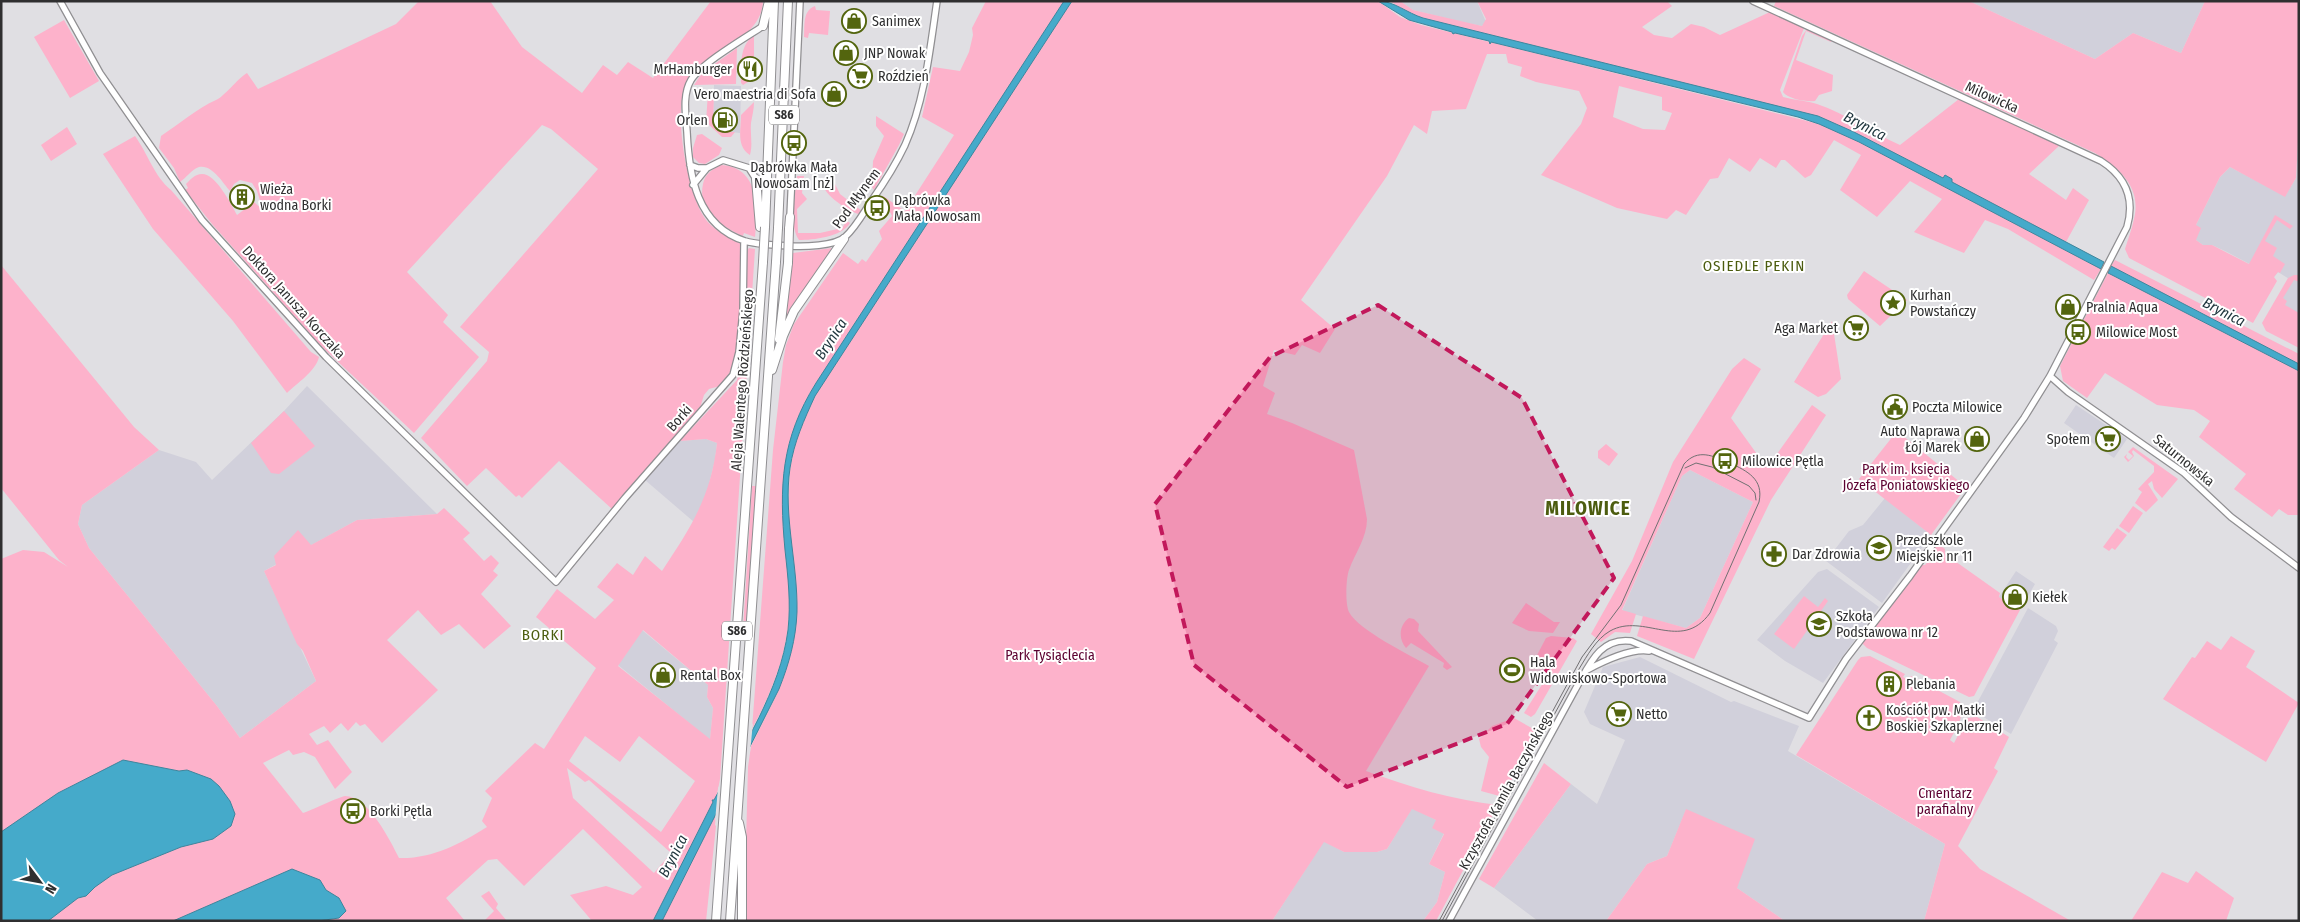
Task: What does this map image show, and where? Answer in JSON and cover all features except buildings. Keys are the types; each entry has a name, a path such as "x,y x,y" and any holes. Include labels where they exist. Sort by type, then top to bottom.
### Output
{"highway":[{"path":"763,26 768,1"},
{"name":"Aleja Walentego Roździeńskiego","path":"715,921 763,262 762,227 774,1"},
{"name":"Aleja Walentego Roździeńskiego","path":"738,814 776,262 788,1"},
{"path":"756,179 762,227"},
{"path":"778,351 788,263 790,218"},
{"path":"768,384 778,351 798,305 844,239"},
{"path":"738,814 742,837 742,921"},
{"name":"S86","path":"730,921 738,814"}],"street":[{"name":"Doktora Janusza Korczaka","path":"60,1 100,73 202,220 326,358 556,582"},
{"path":"790,218 800,1"},
{"name":"Pod Młynem","path":"763,26 704,67 689,84 686,109 690,165 694,185 700,204 713,221 727,232 744,240 809,246 844,239 898,160 910,133 928,64 937,1"},
{"name":"Milowicka","path":"1753,1 2070,146 2111,167 2127,188 2131,209 2127,227 2102,274"},
{"path":"694,185 707,168 723,160 749,168 756,179"},
{"path":"690,165 698,168 707,168"},
{"name":"Borki","path":"556,582 625,498 733,375 739,352 743,310 744,240"},
{"name":"Krzysztofa Kamila Baczyńskiego","path":"1449,921 1586,672 1602,648 1609,642 1618,640 1631,641 1809,718 1846,659 1910,576 2024,418 2050,376 2102,274"},
{"name":"Saturnowska","path":"2050,376 2068,392 2184,473 2231,517 2299,568"},
{"name":"Krzysztofa Kamila Baczyńskiego","path":"1586,672 1603,662 1631,652 1653,651"}],"highlighted area":[{"path":"1378,305 1522,398 1614,578 1507,724 1347,787 1194,665 1155,504 1270,357"}],"shaded area":[{"path":"1400,1 1477,1 1486,22 1482,26 1462,22 1413,10"},
{"path":"1969,1 2205,1 2181,53 2133,33 2095,59"},
{"path":"714,85 741,86 740,133 731,132 731,126 713,125"},
{"path":"2299,124 2299,319 2276,305 2291,280 2278,272 2274,277 2212,245 2203,245 2196,240 2196,225 2220,177 2230,167 2285,196 2296,178"},
{"path":"307,386 437,514 357,520 264,571 316,681 240,738 217,706 89,548 78,524 82,505 159,450 196,462 212,480 284,411"},
{"path":"2076,405 2127,439 2114,458 2064,423"},
{"path":"706,439 717,443 715,460 707,492 694,522 645,480 680,441"},
{"path":"1690,470 1753,502 1700,618 1686,628 1622,611 1682,476"},
{"name":"Przedszkole Miejskie nr 11","path":"1885,498 1931,535 1882,603 1826,561 1849,531 1863,525"},
{"name":"Szkoła Podstawowa nr 12","path":"1827,569 1879,607 1823,683 1785,661 1757,640 1818,572"},
{"path":"2016,571 2035,584 2020,610 1999,597"},
{"path":"2028,608 2056,626 2058,631 2054,640 2058,643 2011,734 1977,713 1975,707"},
{"name":"Rental Box","path":"642,630 708,685 707,697 713,708 710,740 618,665"},
{"path":"1640,657 1731,702 1734,701 1799,726 1788,751 1945,844 1924,921 1785,921 1737,888 1686,810 1667,856 1647,864 1606,921 1538,921 1494,888 1571,784 1597,804 1625,740 1590,724 1584,712 1603,667"},
{"path":"1412,808 1436,820 1444,833 1429,864 1445,872 1437,902 1423,921 1272,921 1324,841 1344,852 1377,852 1387,849"}],"green space":[{"path":"419,1 490,1 522,47 582,93 603,65 617,75 628,62 653,78 711,1 763,1 761,14 746,34 691,75 685,87 681,104 683,146 692,187 698,204 704,217 711,225 741,244 741,306 734,367 720,386 709,389 704,395 699,411 612,509 559,461 522,498 519,495 516,497 486,468 467,486 421,438 487,361 489,352 460,327 598,169 551,129 542,125 407,272 448,315 443,322 479,357 414,433 320,345 212,224 185,190 188,188 186,184 195,176 199,174 207,175 218,184 237,215 254,202 263,210 257,191 252,183 240,180 234,184 230,191 213,171 204,167 196,168 180,182 174,168 159,148 161,136 219,98 247,73 258,89 396,24"},
{"path":"986,1 1064,1 816,383 796,423 790,442 783,482 783,524 790,598 788,630 777,674 766,702 752,729 773,450 786,345 794,324 843,253 858,264 862,259 866,262 882,239 879,231 892,216 889,210 885,211 880,199 883,196 905,211 954,135 922,117 933,67 960,71 969,52 973,35 972,28"},
{"name":"Park Tysiąclecia","path":"1072,1 1378,1 1400,17 1421,25 1819,124 1859,142 2101,269 2094,280 2008,229 1985,220 1964,253 1914,232 1942,199 1910,181 1877,217 1840,190 1861,155 1834,140 1811,175 1805,178 1785,160 1781,160 1776,168 1760,158 1750,172 1729,158 1718,178 1710,179 1686,215 1676,210 1667,219 1617,208 1541,175 1581,124 1587,108 1579,91 1536,82 1520,76 1522,67 1508,63 1506,54 1487,54 1466,109 1432,111 1427,134 1414,125 1387,176 1301,300 1335,329 1320,353 1302,345 1295,355 1274,350 1263,386 1275,393 1267,414 1354,450 1367,519 1363,539 1348,574 1346,597 1349,612 1354,619 1373,634 1429,666 1366,771 1432,792 1498,805 1436,921 1423,921 1437,902 1445,872 1429,864 1444,834 1432,828 1436,820 1412,809 1387,849 1377,852 1344,852 1324,842 1272,921 744,921 748,767 751,746 777,694 793,645 797,598 788,512 790,469 796,439 815,396","holes":["1619,86 1662,97 1662,110 1672,113 1665,130 1643,129 1613,117"]},
{"path":"1390,1 1400,1 1413,10 1482,26 1486,19 1477,1 1667,1 1672,6 1642,27 1654,35 1672,38 1691,24 1704,27 1720,35 1770,12 1804,28 1780,90 1783,97 1828,108 1900,145 1959,99 2060,145 2029,174 2066,200 2073,188 2089,200 2066,242 1951,182 1945,175 1943,178 1854,132 1818,116 1423,18 1403,10"},
{"path":"1776,1 1969,1 2095,59 2133,33 2181,53 2205,1 2299,1 2299,124 2296,178 2285,197 2230,167 2220,177 2196,225 2201,228 2196,240 2203,245 2212,245 2249,264 2275,215 2293,226 2290,229 2277,220 2265,241 2277,248 2273,256 2285,264 2280,273 2278,272 2274,277 2277,281 2253,323 2129,258 2125,249 2134,219 2135,197 2132,188 2120,172 2104,159 2095,153 1774,6"},
{"path":"815,6 816,10 830,11 828,35 809,33 808,38 804,37 806,15"},
{"path":"64,20 99,81 70,98 34,37"},
{"path":"1807,29 1832,40 1831,42 1806,31 1796,60 1833,75 1832,91 1819,95 1815,101 1798,100 1783,92 1802,36"},
{"path":"754,35 754,61 747,61 746,76 753,79 743,85 741,83 741,70 743,51"},
{"path":"737,48 736,84 694,85 702,73"},
{"path":"708,92 712,92 714,95 713,124 731,125 731,132 735,132 731,137 722,137 706,122"},
{"path":"754,102 750,155 741,142 741,115"},
{"path":"876,116 904,134 874,190 872,187 873,161 884,136 876,126"},
{"path":"67,127 77,144 51,161 41,145"},
{"path":"702,134 722,148 719,155 705,164 699,163 693,157 693,148 697,135"},
{"path":"135,136 160,178 311,352 319,357 310,372 287,393 233,321 153,229 103,154"},
{"path":"721,165 733,167 743,173 749,181 756,202 755,237 744,233 743,236 727,228 707,210 702,194 703,184 707,175"},
{"path":"797,176 804,176 802,193 807,199 797,209 798,233 820,233 842,228 846,222 844,219 850,223 846,228 827,237 799,240 793,217"},
{"path":"822,183 835,184 840,194 862,211 858,214 842,205 827,193"},
{"path":"749,248 755,249 720,779 717,795 653,921 592,921 570,895 606,886 633,895 642,887 583,829 524,886 497,859 488,860 446,898 465,921 1,921 1,559 23,550 44,552 68,567 59,560 1,488 1,265 134,427 159,450 82,505 78,524 89,548 217,706 240,738 316,681 264,571 276,565 274,556 298,530 311,545 357,520 437,514 444,508 470,533 463,539 484,561 491,555 499,563 493,571 498,575 481,594 511,626 484,649 459,624 441,635 418,610 387,640 438,690 382,743 365,724 360,726 356,722 348,731 341,723 330,733 324,726 309,734 317,745 328,740 352,772 335,789 315,757 304,752 293,755 289,750 263,763 303,813 338,798 345,796 354,798 362,803 377,820 399,858 411,858 445,849 487,827 482,821 492,798 485,791 535,743 544,749 596,668 536,617 557,589 595,619 614,600 597,587 617,563 633,575 645,556 662,571 691,525 705,496 717,443 706,439 680,441 737,380 743,356 747,251","holes":["643,630 708,685 707,697 713,708 710,739 618,666","585,736 620,762 639,736 695,781 661,832 569,761","567,768 585,782 589,780 671,853 654,873 573,798"]},
{"path":"832,248 784,324 793,253"},
{"path":"2115,260 2299,354 2299,364 2111,266"},
{"path":"1864,271 1907,300 1880,326 1848,299 1847,295"},
{"path":"2108,273 2299,371 2299,515 2288,515 2279,509 2272,517 2234,489 2246,474 2199,437 2210,421 2194,410 2157,405 2105,373 2087,398 2063,381 2060,366"},
{"path":"2299,275 2299,282 2294,280 2283,298 2287,301 2285,305 2299,313 2299,348 2266,331 2262,323 2288,278"},
{"path":"1832,321 1841,379 1826,394 1818,397 1794,382"},
{"path":"1744,358 1761,369 1731,418 1767,468 1812,405 1826,415 1771,500 1694,659 1637,636 1643,616 1686,628 1700,618 1753,502 1690,470 1682,476 1622,610 1636,614 1630,633 1615,632 1601,642 1591,634 1632,561 1673,462 1732,369"},
{"path":"284,411 315,446 279,474 271,473 251,443"},
{"name":"Park im. księcia Józefa Poniatowskiego","path":"1897,431 1966,487 1931,535 1859,479"},
{"path":"1606,444 1618,454 1609,466 1598,458 1598,451"},
{"path":"2133,447 2178,479 2162,498 2154,489 2152,481 2148,484 2158,500 2146,512 2135,503 2142,492 2138,489 2154,472 2154,466 2133,450 2134,456 2128,462 2124,457 2127,454 2126,457 2129,460 2133,456 2128,452"},
{"path":"752,486 756,486 746,629 743,629"},
{"path":"2133,506 2143,513 2129,533 2119,526"},
{"path":"2117,528 2127,535 2115,550 2112,548 2109,551 2103,547"},
{"path":"1938,544 1945,549 1945,554 2000,593 1999,597 2020,610 1974,696 1969,697 1867,648 1862,643 1921,565 1925,565 1931,558 1929,554"},
{"path":"1804,596 1818,607 1825,598 1828,601 1794,649 1774,634"},
{"path":"1526,603 1554,622 1560,622 1553,633 1529,631 1512,623"},
{"path":"1409,618 1414,619 1419,624 1418,631 1452,667 1447,670 1443,667 1444,663 1411,643 1406,648 1403,644 1401,632 1403,624"},
{"path":"1551,636 1573,638 1577,641 1535,714 1531,717 1524,713 1553,667 1536,657 1546,638"},
{"path":"2231,636 2255,651 2246,667 2299,703 2266,762 2163,699 2192,657 2195,658 2207,641 2221,650"},
{"name":"Cmentarz parafialny","path":"1870,656 1905,674 1903,677 1909,680 1911,676 1960,702 1962,707 1961,717 1950,740 1954,743 1967,718 1977,717 2009,737 1994,768 1998,771 1958,846 1980,869 2071,921 1924,921 1945,844 1796,755 1858,660 1861,657"},
{"path":"1514,718 1537,731 1503,797 1481,791 1489,757 1481,747 1479,739 1492,726"},
{"path":"1544,763 1571,784 1494,888 1479,879"},
{"path":"1686,809 1755,839 1737,888 1785,921 1606,921 1647,864 1667,856"},
{"path":"716,814 706,921 662,921"},
{"path":"2196,871 2234,898 2226,921 2131,921 2162,872 2188,883"},
{"path":"489,891 498,904 496,908 507,921 485,920 494,911 481,896"}],"water":[{"path":"1064,1 1072,1 815,396 794,449 788,486 789,522 797,594 794,642 789,661 779,689 662,921 653,921 713,802 712,800 714,800 759,718 784,653 789,610 783,527 783,484 789,444 804,404"},
{"path":"1378,1 1390,3 1423,18 1818,116 1854,132 1943,178 1945,175 1952,179 1952,182 2104,262 2101,269 1859,142 1819,124 1798,117 1491,42 1490,44 1489,41 1453,34 1452,32 1409,20"},
{"path":"2111,266 2299,364 2299,371 2108,273"},
{"path":"123,760 179,771 187,770 211,779 230,801 235,814 231,826 213,839 181,847 112,875 86,896 78,898 48,921 1,921 1,832 58,793"},
{"path":"292,869 320,880 326,890 339,898 346,911 339,918 318,921 173,921"}],"pier":[{"path":"753,723 750,752 715,821 718,788"}],"tram line":[{"path":"1439,921 1582,657 1621,605 1684,464 1695,456 1706,455 1730,463 1748,473 1757,482 1759,487 1759,502 1710,613 1699,624 1687,630 1675,631 1623,626 1605,634 1596,643 1579,669 1442,921"},
{"path":"1685,468 1696,463 1712,467 1749,486 1755,493 1756,500"}],"place":[{"name":"Sanimex","path":"854,21"},
{"name":"JNP Nowak","path":"846,53"},
{"name":"MrHamburger","path":"750,69"},
{"name":"Roździeń","path":"860,76"},
{"name":"Vero maestria di Sofa","path":"834,94"},
{"name":"Orlen","path":"725,120"},
{"name":"Dąbrówka Mała Nowosam [nż]","path":"794,143"},
{"name":"Wieża wodna Borki","path":"242,197"},
{"name":"Dąbrówka Mała Nowosam","path":"877,208"},
{"name":"Kurhan Powstańczy","path":"1893,303"},
{"name":"Pralnia Aqua","path":"2068,307"},
{"name":"Aga Market","path":"1856,328"},
{"name":"Milowice Most","path":"2078,332"},
{"name":"Poczta Milowice","path":"1895,407"},
{"name":"Auto Naprawa Łój Marek","path":"1977,439"},
{"name":"Społem","path":"2108,439"},
{"name":"Milowice Pętla","path":"1725,461"},
{"name":"Przedszkole Miejskie nr 11","path":"1879,548"},
{"name":"Dar Zdrowia","path":"1774,554"},
{"name":"Kiełek","path":"2015,597"},
{"name":"Szkoła Podstawowa nr 12","path":"1819,624"},
{"name":"Hala Widowiskowo-Sportowa","path":"1512,670"},
{"name":"Rental Box","path":"663,675"},
{"name":"Plebania","path":"1889,684"},
{"name":"Netto","path":"1619,714"},
{"name":"Kościół pw. Matki Boskiej Szkaplerznej","path":"1869,718"},
{"name":"Borki Pętla","path":"353,811"}],"district":[{"name":"OSIEDLE PEKIN","path":"1754,266"},
{"name":"MILOWICE","path":"1588,508"},
{"name":"BORKI","path":"543,635"}],"water label":[{"name":"Brynica","path":"1865,126"},
{"name":"Brynica","path":"2224,312"},
{"name":"Brynica","path":"831,339"},
{"name":"Brynica","path":"673,856"}]}
